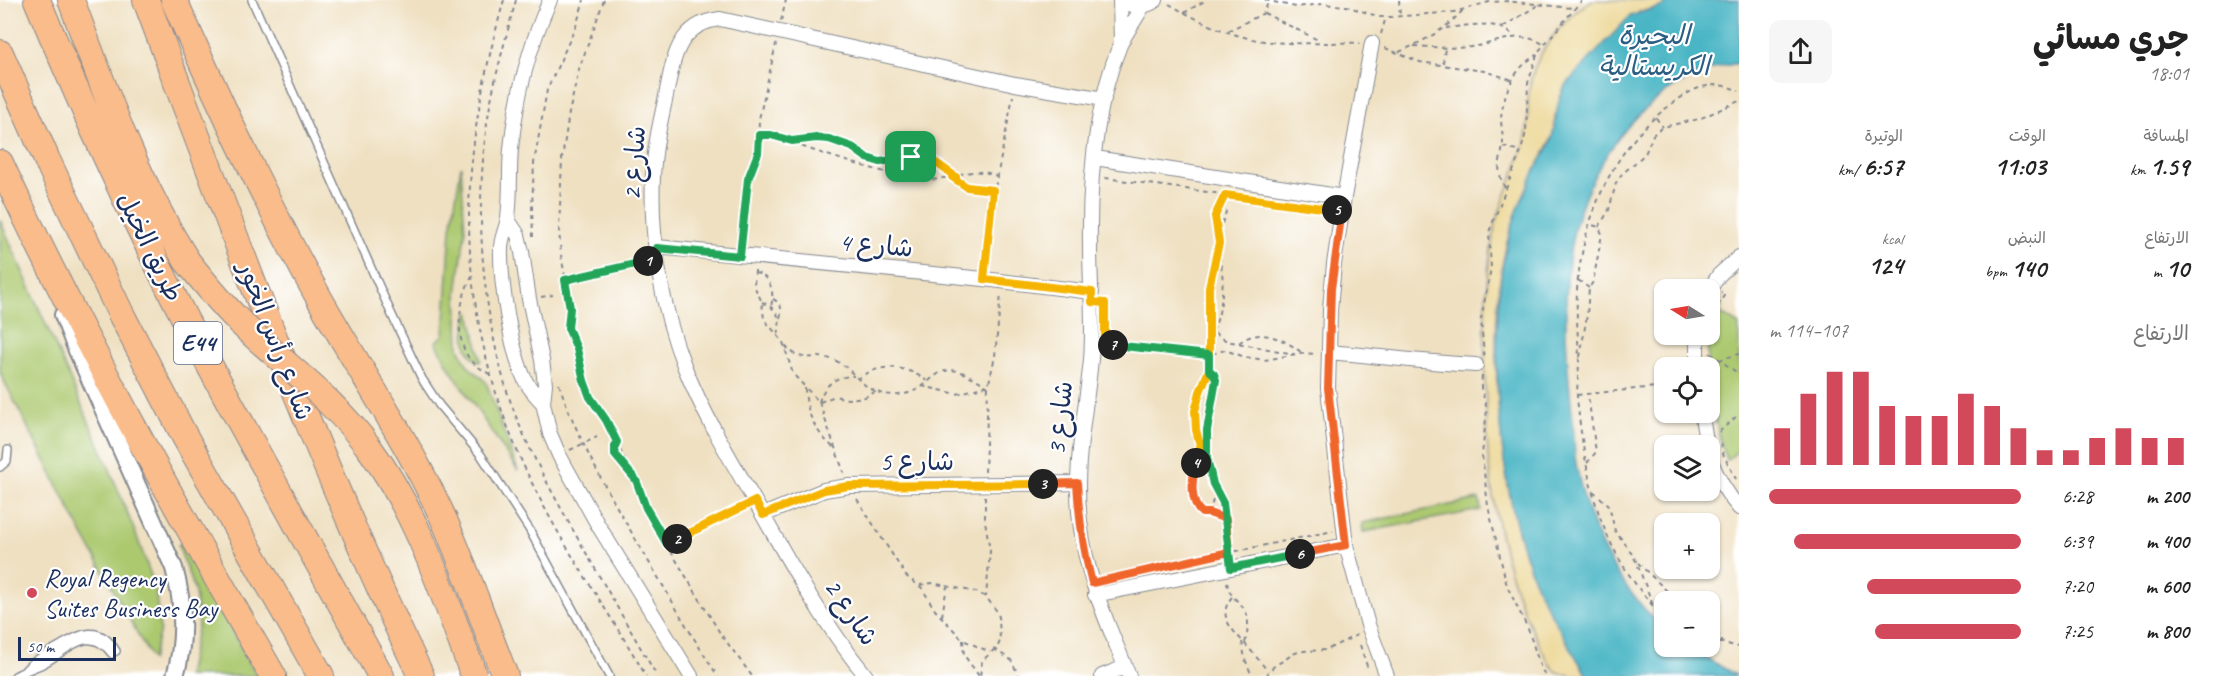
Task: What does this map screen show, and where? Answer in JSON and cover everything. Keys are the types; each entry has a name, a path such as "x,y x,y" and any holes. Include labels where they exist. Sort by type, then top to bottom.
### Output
{"highway":[{"name":"طريق الخيل","path":"37,0 118,182 185,320 278,493 381,676"},
{"path":"70,0 137,168 160,216 187,261 228,310 337,410 370,449 397,491 432,565 474,676"},
{"name":"شارع رأس الخور","path":"146,0 317,447 359,544 421,676"},
{"path":"174,0 283,230 320,300 407,445 441,512 505,676"},
{"name":"E44","path":"0,53 47,160 126,324 185,437 321,676"},
{"path":"0,163 41,251 168,493 273,676"}],"street":[{"path":"543,403 531,389 523,372 512,336 501,248 508,220 509,183 517,111 535,40 550,0"},
{"path":"1121,44 1121,0 1135,6 1150,3"},
{"path":"1121,44 1150,3"},
{"name":"شارع 2","path":"866,676 826,622 755,501 701,404 671,331 657,253 653,189 655,150 675,56 684,36 700,23 720,19 1016,84 1104,99"},
{"name":"شارع 3","path":"1121,44 1104,99 1093,177 1090,246 1092,292 1090,361 1081,425 1077,483 1084,549 1095,595 1127,672"},
{"path":"1375,44 1343,204 1322,353 1346,545 1368,624 1387,676"},
{"path":"1095,158 1343,204"},
{"path":"508,220 520,243 527,288 543,360 545,384 543,403 550,434 598,525 690,676"},
{"path":"41,251 75,346 174,567 183,605 184,625 175,676"},
{"name":"شارع 4","path":"657,253 747,257 984,279 1092,292"},
{"path":"1716,279 1739,257"},
{"path":"505,292 527,288"},
{"path":"1322,353 1389,357 1481,367"},
{"path":"1720,480 1726,492 1739,508"},
{"name":"شارع 5","path":"763,515 824,490 849,486 1077,483"},
{"path":"1095,595 1346,545"},
{"path":"1102,676 1127,672"}],"lane":[{"path":"252,0 422,379 439,405 481,455 529,529 609,676"},
{"path":"0,467 7,461 8,450"},
{"path":"15,676 39,666 87,639 100,641 114,653"}],"path":[{"path":"533,242 534,163 547,90 576,26 584,0"},
{"path":"604,0 579,69 568,113 562,159 559,230 570,308 568,328 577,349 590,397 606,420 632,475"},
{"path":"786,0 759,119 758,153 748,179 747,257 755,273 756,292 762,302 764,319 784,346 789,365 805,388 819,402 849,486 906,576 919,586 935,610 963,640 990,652"},
{"path":"1161,0 1184,13 1228,32 1270,42 1375,44 1420,62 1484,70 1513,80"},
{"path":"1184,13 1206,0"},
{"path":"1228,32 1264,13 1267,0 1296,7 1322,4 1346,6 1386,17 1444,13 1489,2 1506,1 1573,8"},
{"path":"1400,0 1400,16"},
{"path":"1546,676 1541,669 1528,629 1511,597 1488,506 1482,454 1487,409 1481,388 1480,319 1490,274 1489,232 1521,151 1526,132 1528,83 1537,55 1544,44 1582,0"},
{"path":"1503,27 1538,5"},
{"path":"1397,53 1428,40 1445,28 1463,10"},
{"path":"1264,13 1323,42"},
{"path":"1375,44 1386,17"},
{"path":"1445,28 1482,24 1503,27 1514,37"},
{"path":"1414,46 1474,47 1525,36 1544,44"},
{"path":"1443,64 1445,48"},
{"path":"1505,188 1499,169 1502,147 1502,107 1518,69 1537,55"},
{"path":"984,279 993,190 1016,84"},
{"path":"1654,608 1630,578 1616,554 1602,525 1592,491 1577,395 1578,280 1583,245 1602,189 1615,164 1631,141 1655,117 1673,103 1708,84 1719,84 1739,91"},
{"path":"1599,226 1612,204 1621,175 1645,154 1653,135 1664,127 1699,119 1739,101"},
{"path":"1655,117 1664,127"},
{"path":"759,135 771,135 809,149 916,179 940,180 977,171 996,176"},
{"path":"792,141 829,139 852,147 873,161 880,162 922,157 932,160 967,187 993,190"},
{"path":"1502,147 1521,151"},
{"path":"872,167 873,161"},
{"path":"1093,177 1225,195 1343,204"},
{"path":"1214,331 1220,312 1222,274 1215,216 1225,195"},
{"path":"1218,234 1226,212 1222,204"},
{"path":"1589,224 1599,226"},
{"path":"1579,363 1589,288 1593,282 1602,234 1599,226"},
{"path":"1218,251 1210,278 1209,370 1195,411 1200,445 1193,479 1195,501 1199,512 1226,519"},
{"path":"565,280 657,253"},
{"path":"755,273 760,273 768,280 773,299 771,306"},
{"path":"472,276 462,299 462,344 470,359 492,376"},
{"path":"1578,280 1589,288"},
{"path":"986,597 990,551 985,521 987,387 995,356 1003,281"},
{"path":"1720,302 1725,294"},
{"path":"773,299 780,304 782,309 778,335"},
{"path":"762,302 771,306 780,318"},
{"path":"1208,324 1217,335 1227,341 1296,354"},
{"path":"1105,334 1105,345 1209,355 1225,350 1245,357 1265,360 1302,353 1322,353"},
{"path":"1239,343 1252,335 1269,336 1285,340 1302,353"},
{"path":"1225,350 1227,341"},
{"path":"1704,345 1716,357"},
{"path":"784,346 799,356 835,360 855,377 877,391 895,395 922,386 939,372 958,370 987,387"},
{"path":"1710,352 1710,357"},
{"path":"1720,360 1739,354"},
{"path":"1720,361 1739,375"},
{"path":"819,402 827,385 844,376 855,377 876,368 909,370 927,381"},
{"path":"1209,370 1214,374 1216,380 1206,445 1213,484 1223,503 1226,519 1229,552 1228,588 1232,597 1243,606 1246,614 1248,633 1245,643"},
{"path":"558,381 583,444 619,511 718,676"},
{"path":"922,386 957,394 987,387"},
{"path":"1577,395 1654,387"},
{"path":"805,388 812,421 834,448"},
{"path":"819,402 835,396 848,399 865,397 877,391"},
{"path":"1587,463 1596,452 1588,395"},
{"path":"1719,432 1739,414"},
{"path":"1717,423 1723,454 1738,483"},
{"path":"560,455 597,437"},
{"path":"617,442 615,455 639,486 646,508 720,633 752,676"},
{"path":"1200,445 1206,445"},
{"path":"1209,513 1216,491"},
{"path":"1592,491 1609,505 1615,531 1636,561 1654,608"},
{"path":"667,544 755,501"},
{"path":"1172,565 1344,528"},
{"path":"1636,561 1667,591"},
{"path":"919,586 932,583 976,592 986,597 996,610 999,617 1000,641 982,661 979,676"},
{"path":"942,617 947,586"},
{"path":"1232,597 1226,607 1226,618 1232,631 1268,671"},
{"path":"1266,676 1268,671 1295,653 1326,650 1357,635"},
{"path":"1720,637 1723,643"},
{"path":"963,640 964,655 979,676"},
{"path":"1242,640 1245,659 1252,676"},
{"path":"1720,643 1739,647"},
{"path":"994,649 1011,660 1019,676"}],"green space":[{"path":"461,166 465,233 457,293 459,348 468,366 486,382 518,471 450,369 436,342 444,335 451,229"},
{"path":"0,220 108,465 155,587 160,630 152,660 81,531 0,373"},
{"path":"468,313 470,313 481,360 479,362 469,352 467,346 465,334"},
{"path":"1720,313 1739,325 1739,450 1727,460 1716,423 1720,423 1720,357 1708,357 1708,345 1720,345"},
{"path":"1479,499 1481,510 1363,532 1362,523"},
{"path":"182,543 257,676 187,676 198,625 195,592 178,545"}],"sand":[{"path":"1592,0 1670,0 1660,7 1640,11 1555,115 1549,144 1523,197 1506,246 1500,282 1496,366 1503,454 1520,537 1537,586 1587,676 1583,676 1563,674 1551,666 1528,622 1504,552 1494,504 1488,455 1485,315 1494,232 1527,135 1529,91 1536,64 1559,28"}],"water":[{"name":"البحيرة الكريستالية","path":"1670,0 1739,0 1739,63 1708,71 1679,84 1629,125 1609,151 1580,209 1572,240 1566,304 1575,457 1586,504 1604,550 1622,580 1654,619 1654,657 1704,657 1738,676 1587,676 1537,586 1514,516 1500,428 1497,368 1498,303 1504,256 1516,215 1532,177 1550,144 1558,106 1567,84 1629,17 1667,4"}],"place":[{"name":"Royal Regency Suites Business Bay","path":"32,593"}],"route":[{"path":"911,157 873,161 852,147 829,139 804,138 792,141 783,137 759,135 758,153 748,179 740,256 657,248 658,259 565,280 570,303 568,328 577,349 586,389 603,414 617,442 615,455 636,480 646,508 667,544 755,501 763,515 836,487 1077,483 1085,558 1092,583 1229,552 1226,519 1215,514 1199,512 1193,486 1195,465 1200,452 1194,420 1195,411 1209,370 1209,355 1209,336 1208,324 1209,287 1219,243 1215,216 1225,195 1342,211 1331,289 1328,396 1346,545 1231,568 1226,519 1223,503 1213,484 1207,458 1207,430 1216,380 1214,374 1209,370 1209,355 1105,345 1105,303 1092,302 1092,292 984,279 993,190 962,185 952,177 956,177 932,160 911,157"}]}
